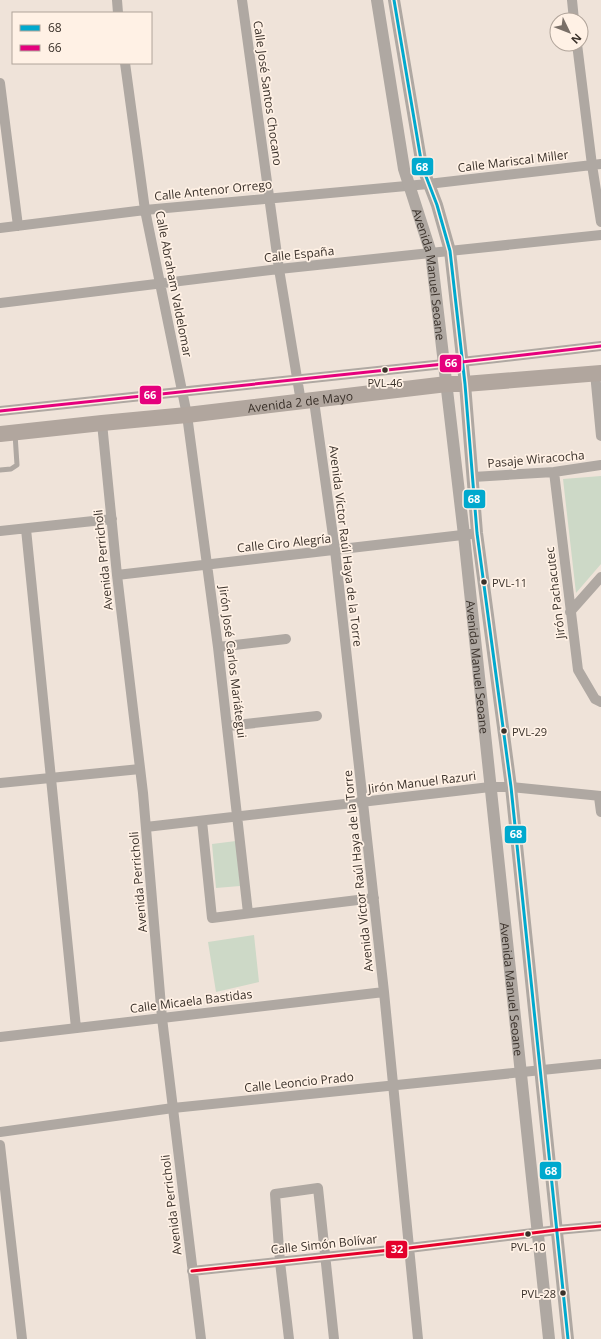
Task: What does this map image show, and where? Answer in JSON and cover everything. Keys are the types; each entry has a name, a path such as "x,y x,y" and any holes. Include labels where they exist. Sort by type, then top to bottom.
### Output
{"highway":[{"name":"Avenida 2 de Mayo","path":"7,434 308,402 447,384 465,384 598,373"}],"street":[{"path":"117,0 118,12"},
{"name":"Calle José Santos Chocano","path":"242,0 279,269 298,379 308,402"},
{"name":"Avenida Manuel Seoane","path":"377,0 404,169 431,253 464,535 549,1339"},
{"name":"Avenida Manuel Seoane","path":"394,0 422,166 437,205 450,251 463,362 477,533 511,787 568,1339"},
{"path":"572,0 573,12"},
{"path":"578,52 597,165 601,222"},
{"name":"Calle Abraham Valdelomar","path":"125,64 145,210 187,415"},
{"path":"0,83 18,226"},
{"name":"Calle Mariscal Miller","path":"428,184 597,165"},
{"name":"Calle Antenor Orrego","path":"0,228 145,210 428,184"},
{"name":"Calle España","path":"0,303 279,269 601,235"},
{"path":"0,411 601,346"},
{"path":"598,373 601,436"},
{"name":"Avenida Víctor Raúl Haya de la Torre","path":"308,402 335,550 394,1086 418,1339"},
{"name":"Jirón José Carlos Mariátegui","path":"187,415 228,726 248,913"},
{"name":"Avenida Perricholi","path":"102,423 117,575 146,827 162,1018 201,1339"},
{"name":"Pasaje Wiracocha","path":"473,478 554,472 601,465"},
{"name":"Jirón Pachacutec","path":"554,472 578,670 595,699 601,702"},
{"path":"0,531 112,519"},
{"path":"26,529 76,1028"},
{"name":"Calle Ciro Alegría","path":"117,575 477,533"},
{"path":"570,612 601,577"},
{"path":"218,647 286,639"},
{"path":"228,726 317,716"},
{"path":"0,783 140,769"},
{"name":"Jirón Manuel Razuri","path":"146,827 490,787 511,787 600,797"},
{"path":"600,797 601,812"},
{"path":"202,821 212,918 374,898"},
{"name":"Calle Micaela Bastidas","path":"0,1037 384,992"},
{"name":"Calle Leoncio Prado","path":"0,1132 173,1108 394,1086 540,1069 601,1064"},
{"path":"0,1145 22,1339"},
{"path":"289,1339 274,1194 318,1188 334,1339"},
{"name":"Calle Simón Bolívar","path":"192,1271 601,1226"}],"lane":[{"path":"0,470 11,469 17,465 7,434"}],"green space":[{"path":"601,476 601,564 576,593 563,479"},
{"path":"236,841 240,886 216,888 212,844"},
{"path":"254,935 259,982 216,992 208,942"}],"transit line":[{"name":"68","path":"394,0 422,166 437,205 450,251 465,384 477,533 511,787 568,1339"},
{"name":"66","path":"0,411 601,346"},
{"name":"32","path":"192,1271 601,1226"}],"place":[{"name":"PVL-46","path":"385,370"},
{"name":"PVL-11","path":"484,582"},
{"name":"PVL-29","path":"504,731"},
{"name":"PVL-10","path":"528,1234"},
{"name":"PVL-28","path":"563,1293"}]}
